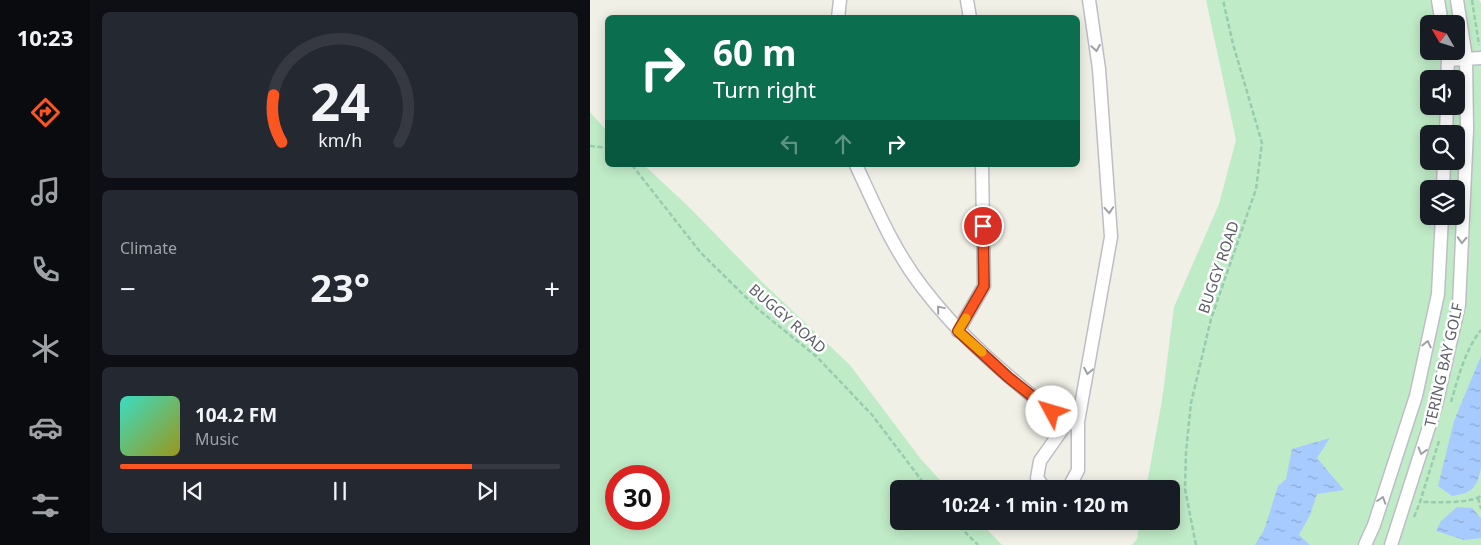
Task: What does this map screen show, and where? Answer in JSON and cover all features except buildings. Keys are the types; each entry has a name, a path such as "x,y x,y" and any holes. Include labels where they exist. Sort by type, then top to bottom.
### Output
{"street":[{"path":"838,15 840,0"},
{"path":"967,0 970,15"},
{"path":"1073,480 1078,470 1072,423 1110,237 1100,69 1089,0"},
{"path":"1438,0 1440,15"},
{"name":"TERING BAY GOLF","path":"1391,545 1436,405 1459,305 1467,130 1466,58 1457,0"},
{"path":"1466,58 1481,58"},
{"path":"857,167 886,231 922,288 958,331 1008,377 1072,423"},
{"path":"958,331 984,286 982,167"},
{"name":"TERING BAY GOLF","path":"1365,545 1374,525 1416,396 1438,294 1442,225"},
{"path":"1038,480 1037,478 1040,461 1072,423"}],"path":[{"name":"BUGGY ROAD","path":"1196,545 1185,489 1186,452 1191,403 1211,319 1256,189 1262,142 1233,44 1223,0"},
{"path":"1472,0 1479,45 1481,45"},
{"path":"590,146 605,148"},
{"name":"BUGGY ROAD","path":"634,167 701,254 760,310 818,357 873,416 921,480"},
{"path":"1451,402 1473,340 1481,330"},
{"path":"1440,439 1420,502 1456,501 1481,496"},
{"path":"1478,498 1481,509"},
{"path":"963,530 978,545"}],"green space":[{"path":"1206,0 1479,0 1481,3 1481,545 1132,545 1137,539 1138,530 1180,530 1180,480 1148,480 1162,400 1174,307 1219,204 1236,140"},
{"path":"590,112 605,129 605,167 646,167 689,207 762,282 850,365 920,458 940,480 890,480 890,530 988,530 1002,545 590,545"}],"water":[{"path":"1481,356 1481,468 1478,480 1473,488 1452,496 1438,486 1454,421"},
{"path":"1330,438 1317,458 1344,490 1317,494 1310,515 1299,535 1310,545 1255,545 1264,530 1278,486 1286,479 1292,449"},
{"path":"1457,507 1472,508 1481,518 1481,538 1464,540 1436,531 1441,521"}],"slow traffic":[{"path":"966,318 958,331 982,352"}],"route":[{"path":"983,226 984,286 958,331 1008,377 1052,412"}]}
